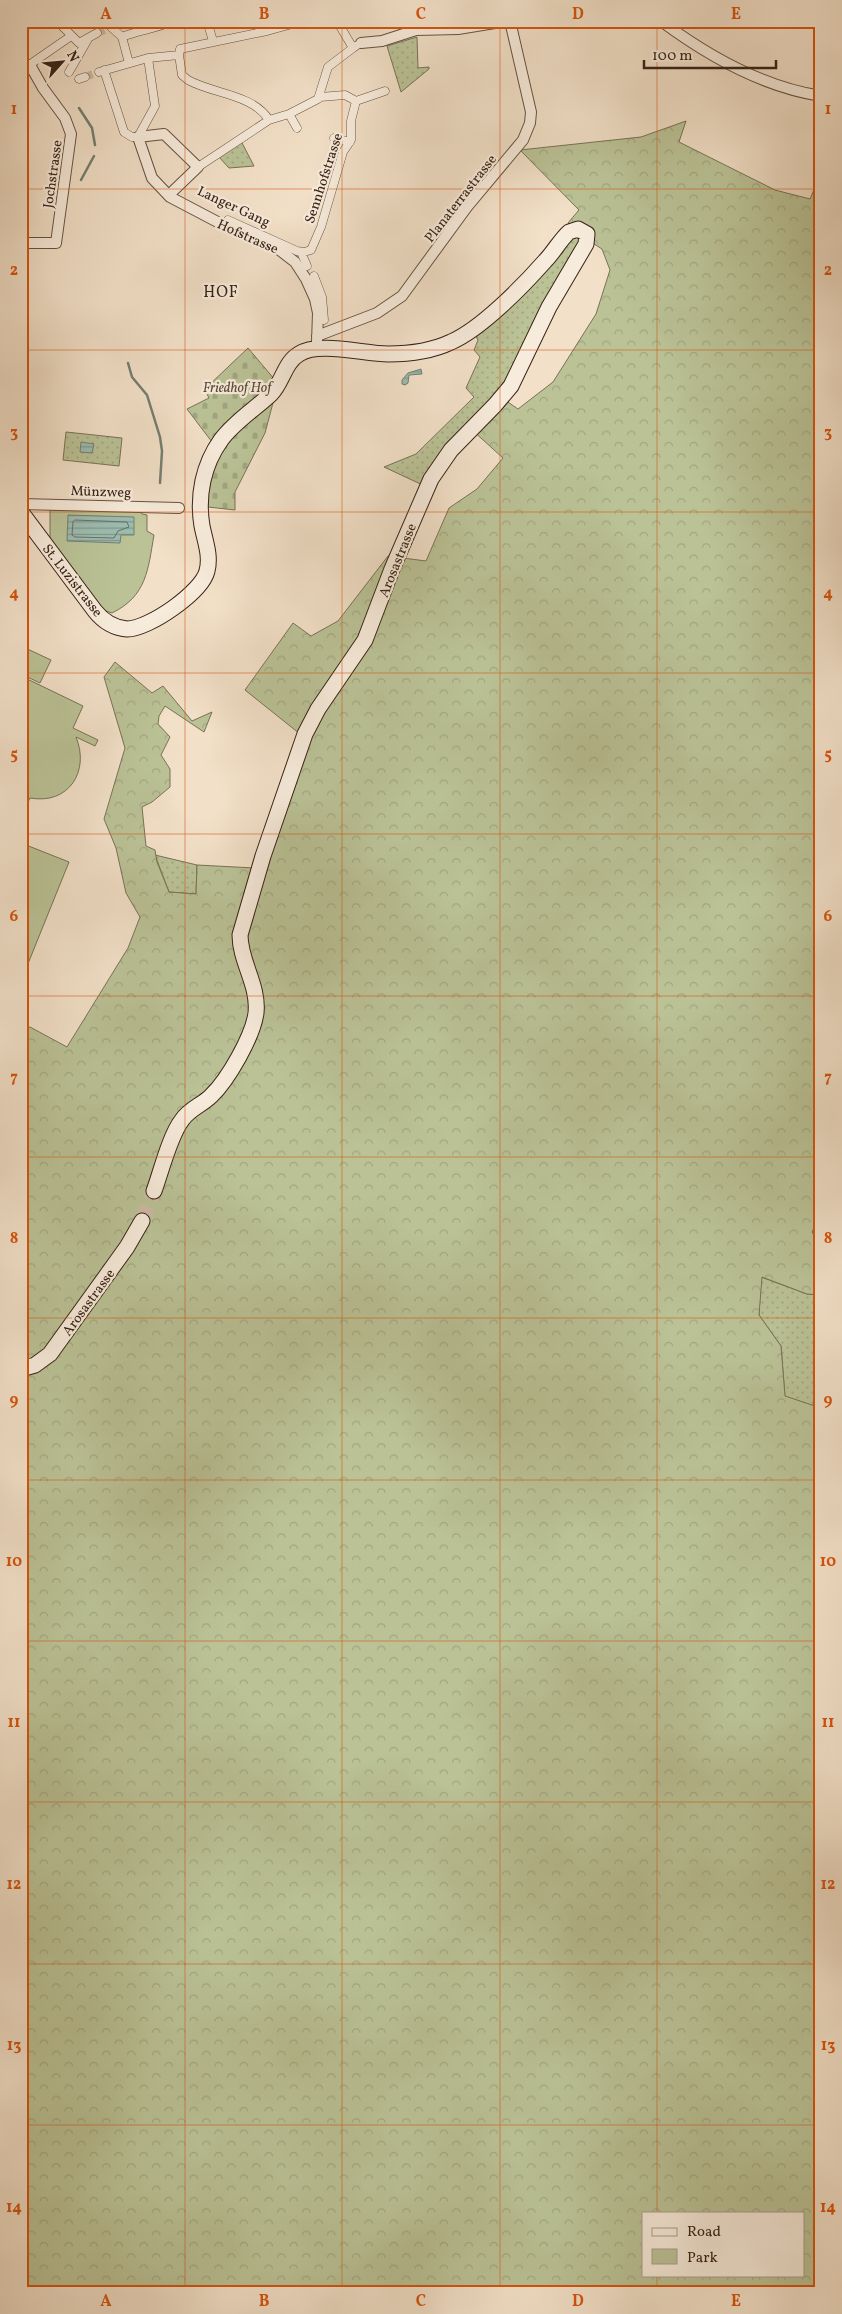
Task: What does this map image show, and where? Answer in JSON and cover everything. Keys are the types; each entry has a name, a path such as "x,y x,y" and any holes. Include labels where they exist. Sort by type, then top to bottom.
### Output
{"main road":[{"name":"Arosastrasse","path":"154,1191 178,1125 186,1114 211,1096 219,1086 244,1048 253,1026 256,999 241,947 240,935 263,856 309,724 365,640 392,569 431,479 451,450 511,386 554,298 586,244 586,234 578,228 569,232 526,281 477,326 451,342 429,349 393,354 317,342"},
{"name":"St. Luzistrasse","path":"21,512 95,611 104,620 128,629 148,623 193,593 202,583 208,562 201,520 201,494 208,464 226,433 273,392 288,366 298,354 317,342"},
{"name":"Arosastrasse","path":"21,1369 35,1365 50,1354 127,1247 142,1220"}],"street":[{"path":"57,21 79,43 97,33"},
{"path":"207,21 213,41"},
{"path":"269,120 264,113 248,103 188,80 182,75 180,49 267,31 303,21"},
{"path":"337,21 356,46"},
{"path":"320,98 328,67 356,46 422,30 508,21"},
{"name":"Planaterrastrasse","path":"317,342 377,313 402,296 467,207 523,140 530,123 531,112 508,21"},
{"path":"661,21 724,62 775,84 821,96"},
{"path":"122,37 134,32 156,29 172,22"},
{"path":"109,26 122,37 129,63"},
{"path":"28,65 71,36"},
{"path":"69,72 88,38"},
{"path":"179,55 151,58 101,71 124,132 132,137 164,134 198,167"},
{"path":"138,137 154,109 151,58"},
{"name":"Jochstrasse","path":"21,243 56,243 71,138 65,118 42,88 28,65"},
{"path":"173,190 198,167 269,120 289,114 320,98 345,95 356,102 385,91"},
{"name":"Sennhofstrasse","path":"301,252 310,251 315,243 343,152 350,142 352,118 356,102"},
{"path":"289,114 297,128"},
{"name":"Hofstrasse","path":"138,137 148,169 158,186 177,202 229,228 273,246 295,262 306,279 315,299 318,313 317,342"},
{"path":"334,138 350,142"},
{"name":"Langer Gang","path":"148,169 173,190 228,220 301,252"},
{"path":"301,252 307,266"},
{"path":"314,276 322,297 324,320"},
{"name":"Münzweg","path":"21,504 179,508"}],"green space":[{"path":"417,37 418,68 429,67 429,69 401,92 387,46"},
{"path":"686,121 679,142 775,190 810,199 816,185 814,138 821,140 821,1213 812,1232 821,1247 821,1295 807,1294 762,1277 759,1315 781,1346 785,1396 821,1408 821,2293 21,2293 21,1090 23,1086 21,1084 21,1031 30,1027 67,1047 128,948 140,917 126,893 116,848 104,819 125,748 104,677 115,662 152,693 163,686 192,721 212,712 204,732 165,706 159,716 158,724 170,737 161,755 170,769 170,787 152,802 142,807 146,846 155,850 157,862 169,892 196,894 197,865 255,868 300,734 245,690 293,623 311,636 338,621 388,556 426,561 449,508 477,489 503,458 471,429 502,398 518,409 553,382 596,314 610,270 602,249 572,230 568,223 579,210 520,150 641,137"},
{"path":"241,141 254,166 229,168 218,156"},
{"path":"584,231 517,374 427,487 384,467 416,454 474,397 466,388 480,357 474,350 478,340 473,330 558,246"},
{"name":"Friedhof Hof","path":"248,348 275,380 212,442 187,409 209,398 205,390 207,387"},
{"path":"274,399 265,433 235,492 235,510 208,507 208,480 218,456 239,430 263,407 265,410 270,405 268,402"},
{"path":"66,432 122,438 119,466 63,460"},
{"path":"50,507 140,510 142,514 147,515 147,531 154,535 150,559 139,590 124,606 112,613 100,609 50,543"},
{"path":"21,646 51,660 40,683 21,674"},
{"path":"21,676 83,706 73,728 98,740 95,746 76,737 80,750 80,762 78,773 73,783 56,796 44,799 30,798 26,806 21,804"},
{"path":"21,843 69,862 21,981"},
{"path":"155,855 197,865 196,894 169,892"},
{"path":"821,1213 821,1247 812,1232"},
{"path":"761,1277 807,1294 821,1295 821,1408 785,1397 781,1346 759,1315"}],"water":[{"path":"421,369 422,374 409,375 408,383 402,384 402,380 408,373"},
{"path":"81,442 94,444 92,453 80,452"},
{"path":"68,515 134,517 134,535 121,535 120,543 67,541"}],"waterway":[{"path":"79,108 92,128 95,145"},
{"path":"81,180 94,156"},
{"path":"128,363 132,377 147,395 160,437 162,451 160,483"}],"tunnel":[{"path":"97,33 107,29"},
{"path":"85,77 99,72"},
{"path":"142,1221 154,1191"}],"district":[{"name":"HOF","path":"221,291"}]}
